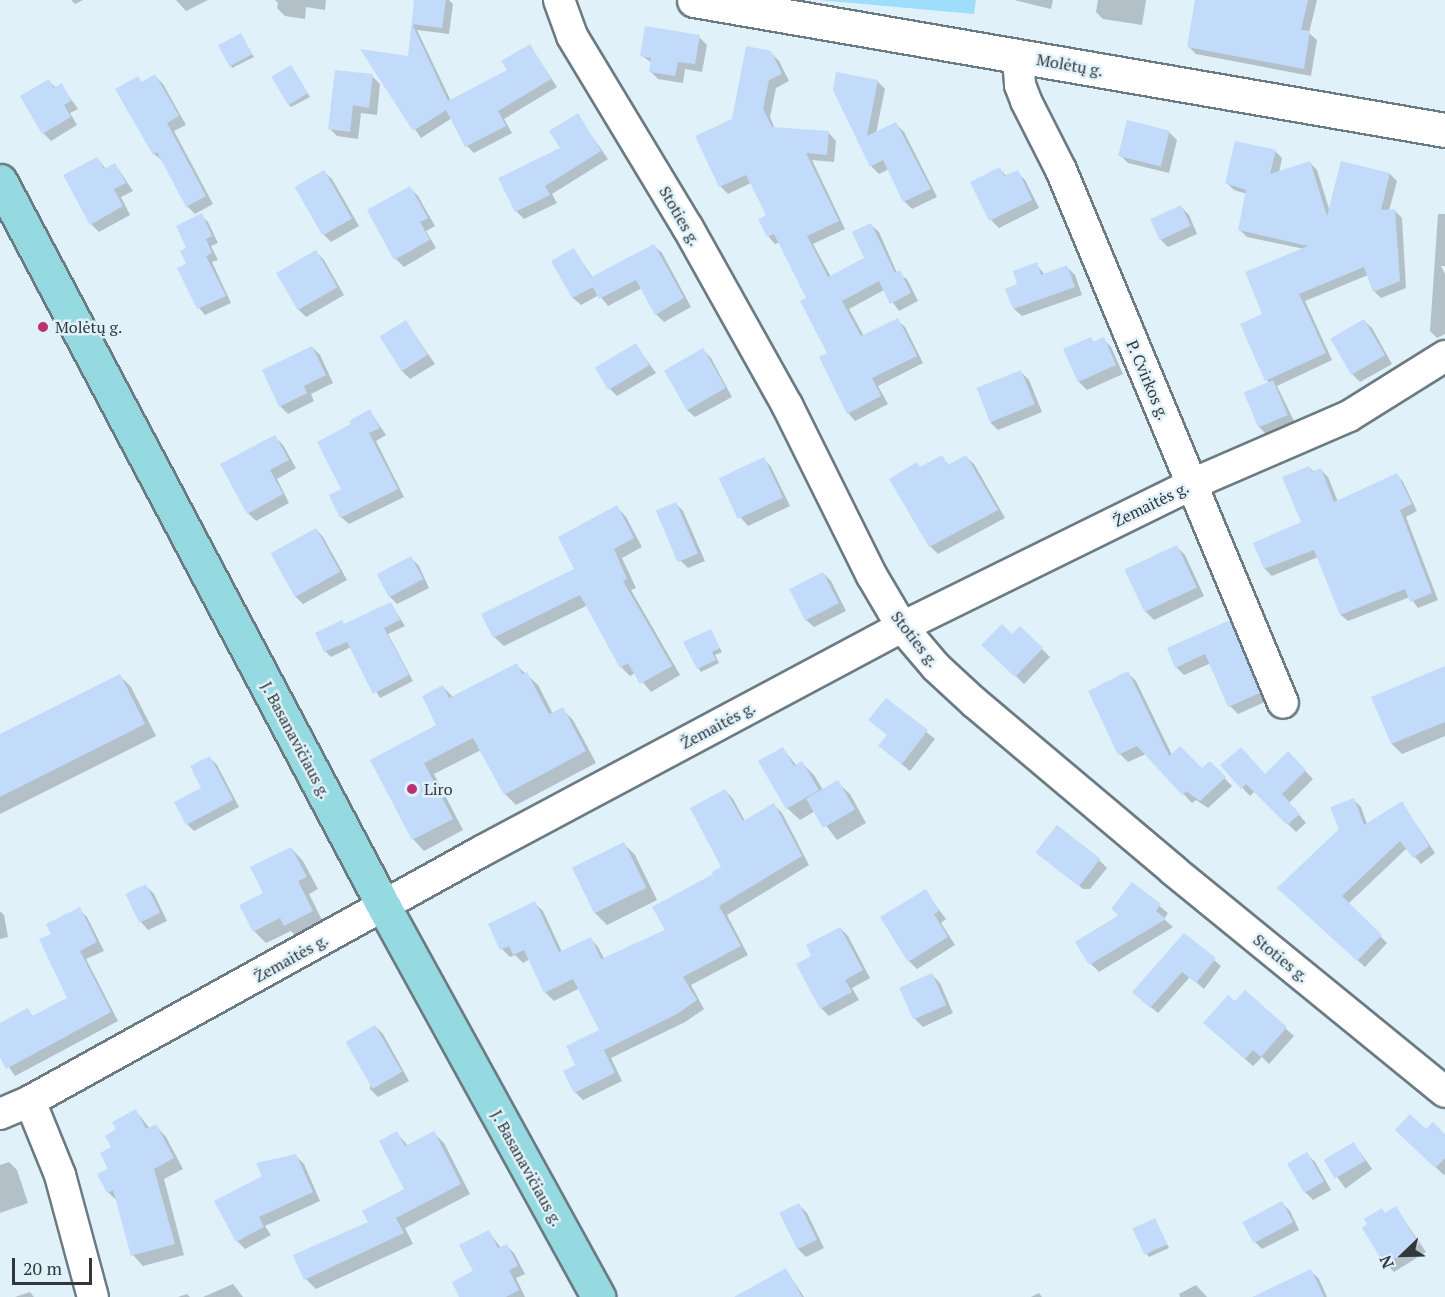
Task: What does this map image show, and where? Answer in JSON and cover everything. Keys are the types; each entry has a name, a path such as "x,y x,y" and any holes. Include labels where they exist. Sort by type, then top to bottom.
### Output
{"main road":[{"name":"J. Basanavičiaus g.","path":"0,181 384,907 598,1297"}],"street":[{"name":"Stoties g.","path":"559,0 572,36 688,228 781,394 872,576 902,627 936,667 975,703 1173,870 1445,1092"},
{"name":"Molėtų g.","path":"705,1 1445,130"},
{"name":"P. Cvirkos g.","path":"1021,57 1018,70 1023,93 1061,170 1283,704"},
{"name":"Žemaitės g.","path":"0,1114 30,1101 482,851 902,627 1192,484 1349,416 1445,356"},
{"path":"30,1101 60,1175 93,1297"}],"shaded area":[{"path":"819,0 976,0 974,14"}],"building":[{"path":"414,0 446,0 442,28 412,24 448,101 507,70 501,61 530,44 551,79 498,111 506,126 465,147 446,110 413,131 360,49 408,56"},
{"path":"1195,0 1308,0 1301,30 1310,31 1304,69 1187,47"},
{"path":"645,26 700,35 695,64 678,62 675,76 649,72 651,58 640,56"},
{"path":"241,33 252,54 229,66 218,45"},
{"path":"746,46 771,51 782,74 769,80 763,109 772,127 829,131 827,155 806,153 839,221 807,236 828,277 864,258 852,232 871,223 895,273 900,270 911,293 890,304 879,281 842,301 861,336 898,318 917,356 872,378 881,396 847,414 819,357 827,353 800,301 806,298 774,234 767,237 758,219 766,215 746,175 719,187 695,136 732,119"},
{"path":"291,65 308,93 288,105 271,77"},
{"path":"335,70 373,74 369,108 353,105 350,132 328,129"},
{"path":"836,72 878,80 867,136 896,122 931,189 903,202 883,160 870,167 833,90"},
{"path":"155,74 179,116 167,123 206,196 186,207 157,152 153,155 115,89 138,76 142,82"},
{"path":"49,79 54,88 62,83 71,101 64,105 71,117 42,134 20,96"},
{"path":"578,113 601,151 545,186 550,195 515,212 498,178 560,148 549,131"},
{"path":"1127,120 1170,131 1161,167 1118,156"},
{"path":"1235,141 1276,150 1270,174 1310,161 1327,216 1341,161 1390,173 1381,210 1395,209 1400,281 1373,292 1364,267 1299,294 1326,353 1265,381 1240,324 1262,314 1245,272 1308,246 1238,230 1246,190 1225,183"},
{"path":"97,157 104,169 115,163 126,183 114,189 123,206 90,225 63,175"},
{"path":"1000,167 1004,176 1018,170 1032,200 989,221 970,182"},
{"path":"324,170 352,218 323,235 295,187"},
{"path":"410,186 428,218 420,222 430,240 394,260 367,210"},
{"path":"1181,205 1191,226 1160,240 1150,219"},
{"path":"202,213 212,236 206,239 212,253 206,256 226,296 197,309 177,268 186,264 180,251 186,248 176,226"},
{"path":"654,244 684,298 655,315 636,280 599,299 593,287 572,298 551,261 574,248 591,277"},
{"path":"316,250 338,287 298,310 276,273"},
{"path":"1037,262 1041,275 1067,265 1075,287 1013,309 1005,289 1017,284 1013,271"},
{"path":"1364,319 1385,355 1351,375 1330,338"},
{"path":"406,320 428,355 401,371 380,336"},
{"path":"1091,337 1093,342 1104,337 1116,365 1078,382 1063,349"},
{"path":"636,343 649,365 608,390 595,368"},
{"path":"312,346 326,375 304,386 307,393 279,407 262,370"},
{"path":"703,348 726,388 687,410 664,370"},
{"path":"1021,370 1035,404 990,422 976,388"},
{"path":"1273,380 1288,415 1258,427 1244,393"},
{"path":"370,409 380,428 369,433 398,489 340,518 329,495 341,489 317,442 351,424 349,421"},
{"path":"275,435 289,460 270,470 283,494 247,514 220,464"},
{"path":"942,455 948,465 966,455 998,510 929,547 889,479 917,462 920,467"},
{"path":"764,457 783,498 738,519 719,478"},
{"path":"1309,466 1312,472 1321,468 1334,502 1397,473 1412,504 1400,510 1432,593 1410,602 1405,589 1340,615 1314,550 1264,569 1253,543 1301,522 1282,477"},
{"path":"676,502 698,554 678,562 656,511"},
{"path":"617,505 634,538 614,549 627,579 623,581 672,666 640,684 628,663 620,668 580,595 493,638 481,614 574,569 558,537"},
{"path":"316,528 340,572 295,597 271,553"},
{"path":"1177,545 1197,588 1144,612 1124,570"},
{"path":"411,556 423,579 389,597 377,574"},
{"path":"823,572 839,603 805,620 789,589"},
{"path":"391,602 400,620 384,628 409,675 373,694 347,642 324,652 315,633 342,620 344,624"},
{"path":"1230,620 1260,693 1228,707 1205,654 1175,668 1167,648"},
{"path":"1002,624 1012,634 1020,626 1043,648 1015,677 981,645"},
{"path":"711,629 720,648 712,652 716,660 697,669 683,642"},
{"path":"517,663 522,674 527,672 549,714 563,707 586,751 504,795 473,738 424,763 453,819 412,840 370,760 436,725 422,696 443,685 449,698"},
{"path":"1445,666 1445,722 1391,744 1371,697"},
{"path":"1128,671 1169,756 1180,746 1202,768 1210,761 1226,777 1200,801 1186,791 1183,796 1137,746 1118,755 1088,691"},
{"path":"120,674 145,724 0,797 0,734"},
{"path":"886,698 928,730 902,764 878,746 887,735 868,720"},
{"path":"783,747 794,766 802,761 819,790 786,809 758,761"},
{"path":"1241,747 1265,774 1288,751 1306,770 1282,794 1300,814 1287,825 1246,784 1241,789 1220,765"},
{"path":"210,756 233,800 186,825 174,802 201,788 190,766"},
{"path":"838,780 855,809 823,828 806,798"},
{"path":"725,789 743,821 774,803 802,856 719,906 741,946 683,977 697,1000 677,1014 604,1050 615,1073 574,1093 563,1071 575,1065 566,1046 599,1030 573,979 544,993 524,950 513,955 509,946 500,950 488,924 535,901 559,952 591,937 601,959 665,930 652,907 713,874 712,872 721,867 690,808"},
{"path":"1354,798 1364,825 1402,801 1429,846 1413,858 1400,841 1342,896 1382,935 1357,961 1277,888 1339,829 1330,807"},
{"path":"1057,825 1100,859 1079,886 1035,853"},
{"path":"624,842 646,888 594,913 572,867"},
{"path":"291,847 307,877 298,881 313,911 284,926 280,918 253,932 239,905 263,893 250,867"},
{"path":"1132,882 1161,904 1156,911 1166,919 1089,965 1075,942 1119,915 1111,909"},
{"path":"146,884 160,913 139,923 125,894"},
{"path":"926,889 939,911 934,914 948,937 908,962 880,917"},
{"path":"80,907 97,942 80,951 111,1012 6,1069 0,1057 0,1023 28,1008 32,1016 67,998 39,939 51,934 46,924"},
{"path":"840,927 863,970 845,980 852,992 820,1009 796,964 811,956 806,945"},
{"path":"1184,933 1216,958 1196,983 1182,972 1150,1008 1132,992"},
{"path":"932,973 946,1005 913,1020 899,988"},
{"path":"1245,990 1287,1027 1261,1057 1253,1050 1245,1059 1203,1023 1228,995 1235,1001"},
{"path":"375,1025 402,1072 373,1089 346,1042"},
{"path":"136,1109 146,1129 156,1124 174,1158 154,1169 175,1244 131,1256 113,1190 107,1193 97,1174 108,1169 100,1153 111,1147 105,1136 116,1129 112,1122"},
{"path":"1410,1114 1426,1129 1433,1122 1445,1134 1445,1158 1435,1168 1395,1130"},
{"path":"397,1131 405,1146 434,1131 461,1184 396,1218 404,1233 304,1280 293,1255 368,1222 362,1211 404,1189 379,1141"},
{"path":"1354,1142 1365,1161 1335,1179 1324,1160"},
{"path":"1307,1152 1324,1181 1304,1193 1287,1164"},
{"path":"296,1154 313,1192 259,1217 264,1227 236,1242 214,1201 262,1176 256,1163"},
{"path":"1282,1201 1293,1222 1254,1243 1242,1222"},
{"path":"799,1203 817,1240 797,1249 779,1213"},
{"path":"1396,1206 1419,1244 1385,1265 1362,1228 1367,1224 1364,1219 1382,1208 1385,1213"},
{"path":"1155,1218 1167,1244 1145,1255 1132,1229"},
{"path":"489,1230 498,1248 507,1244 518,1266 509,1270 519,1290 506,1297 459,1297 452,1282 473,1271 459,1245"},
{"path":"786,1268 802,1297 734,1297"},
{"path":"1311,1269 1324,1297 1252,1297"}],"place":[{"name":"Molėtų g.","path":"43,327"},
{"name":"Liro","path":"412,789"}]}
